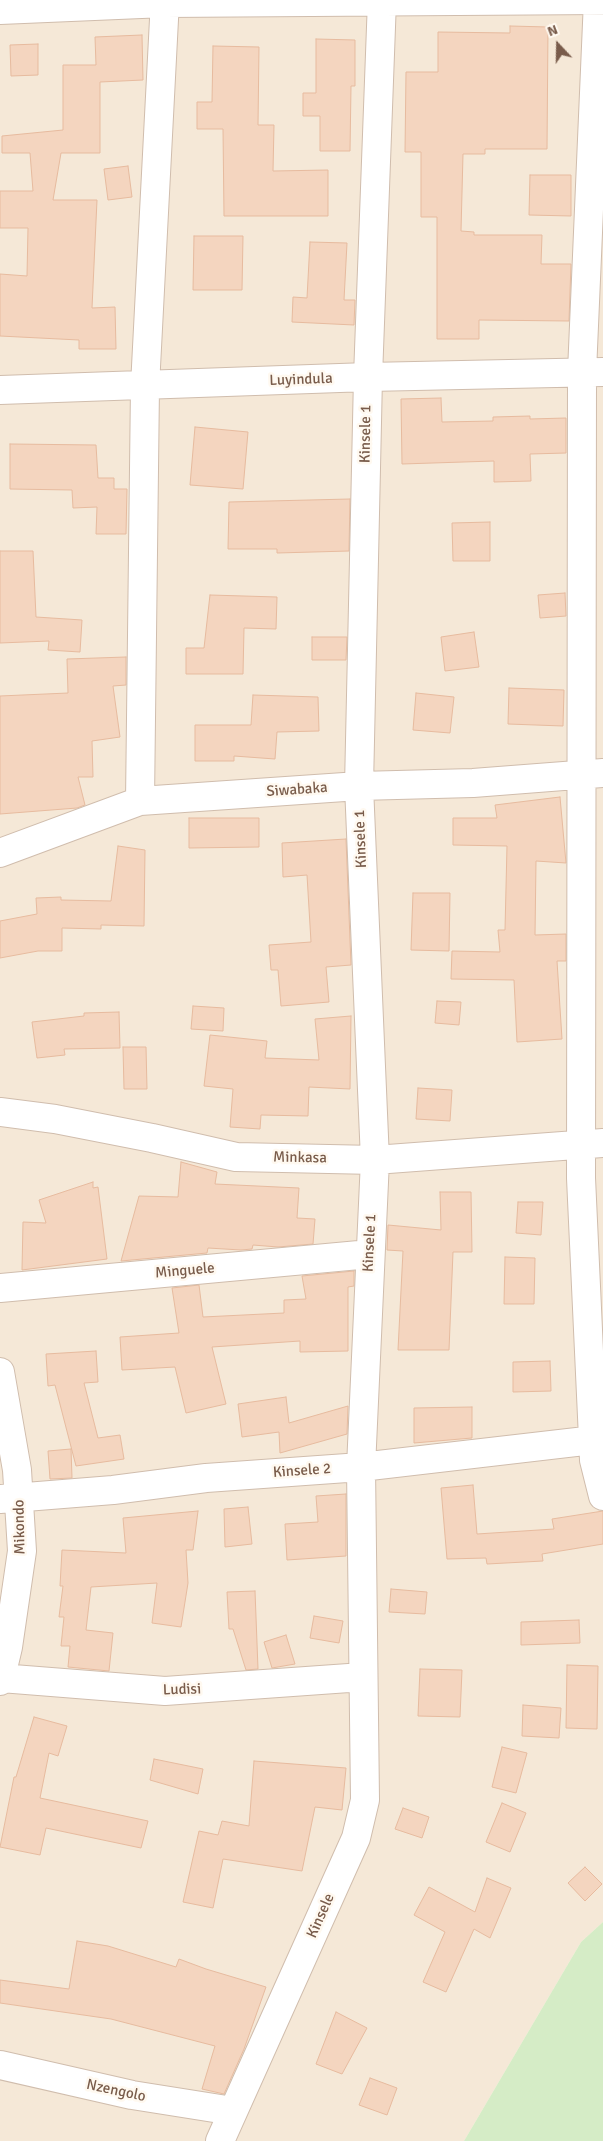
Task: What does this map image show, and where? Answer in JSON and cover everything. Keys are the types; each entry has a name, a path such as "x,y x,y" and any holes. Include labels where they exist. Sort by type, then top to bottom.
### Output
{"street":[{"path":"598,0 592,372 592,1144 598,1440 594,1460 603,1496"},
{"path":"0,10 165,1 603,0"},
{"path":"140,801 145,386 165,1"},
{"name":"Kinsele 1","path":"363,1678 361,1466 375,1160 359,786 368,377 382,1"},
{"name":"Luyindula","path":"0,390 368,377 592,372"},
{"name":"Siwabaka","path":"0,852 140,801 359,786 473,783 592,773"},
{"name":"Minkasa","path":"0,1112 55,1119 236,1157 375,1160 592,1144"},
{"name":"Minguele","path":"0,1288 370,1254"},
{"name":"Mikondo","path":"0,1372 17,1470 10,1498 22,1551 8,1647 0,1679"},
{"name":"Kinsele 2","path":"10,1498 113,1490 206,1478 361,1466 598,1440"},
{"name":"Ludisi","path":"0,1679 165,1692 363,1678"},
{"name":"Kinsele","path":"220,2141 356,1838 365,1800 363,1678"},
{"name":"Nzengolo","path":"0,2065 132,2095 233,2111"}],"shaded area":[{"path":"0,0 603,0 603,1922 581,1942 464,2141 0,2141"}],"green space":[{"path":"603,1922 603,2141 464,2141 581,1942"}],"building":[{"path":"510,26 548,27 547,149 485,149 485,154 463,154 461,231 474,232 474,235 542,235 541,264 571,264 569,321 479,320 479,339 437,339 437,217 421,217 421,152 405,152 406,72 438,72 438,32 510,33"},
{"path":"142,35 143,80 100,82 100,153 61,153 53,200 97,200 92,308 115,307 116,349 79,349 79,340 0,336 0,274 27,276 28,228 0,228 0,191 33,191 30,153 2,153 2,136 63,130 63,65 96,65 95,37"},
{"path":"316,39 355,40 355,86 351,86 350,151 320,151 320,116 303,116 303,93 316,93"},
{"path":"38,44 38,75 11,76 10,45"},
{"path":"213,46 259,47 258,125 274,125 273,171 328,170 328,216 224,216 223,129 197,129 197,102 212,102"},
{"path":"128,166 132,197 108,200 104,169"},
{"path":"530,175 571,175 571,216 529,215"},
{"path":"194,236 243,236 242,290 193,290"},
{"path":"310,242 347,243 344,300 355,300 354,325 292,322 293,297 307,298"},
{"path":"441,398 442,422 493,421 493,417 530,416 530,419 566,418 566,453 530,454 531,481 494,482 494,461 402,464 401,399"},
{"path":"195,427 248,432 243,489 190,485"},
{"path":"10,444 96,445 98,478 114,478 114,489 127,489 126,534 96,534 97,507 73,508 72,490 10,489"},
{"path":"350,499 349,551 277,553 277,549 228,549 229,502"},
{"path":"490,522 490,561 453,561 452,523"},
{"path":"0,551 33,551 36,617 82,620 80,652 48,650 49,641 0,643"},
{"path":"565,593 566,616 540,618 538,595"},
{"path":"210,595 277,597 276,629 244,628 243,674 186,674 186,648 204,648"},
{"path":"474,632 479,667 445,671 441,637"},
{"path":"312,637 347,637 346,660 312,660"},
{"path":"126,657 126,685 113,686 120,737 92,741 93,777 78,777 85,805 77,808 0,814 0,696 68,693 67,659"},
{"path":"509,688 564,690 563,726 508,724"},
{"path":"416,693 454,697 450,733 413,730"},
{"path":"253,695 318,697 319,731 277,732 275,759 234,756 234,761 195,761 195,725 251,725"},
{"path":"560,797 566,863 536,861 535,935 566,934 566,961 557,961 562,1039 517,1042 514,980 451,979 452,951 500,952 498,930 505,930 507,846 453,845 453,818 497,818 495,805"},
{"path":"189,818 259,818 259,847 189,848"},
{"path":"346,839 351,965 326,967 329,1002 281,1006 278,970 271,970 269,945 311,942 307,875 283,877 282,843"},
{"path":"118,846 145,850 144,926 101,925 101,929 62,928 62,951 38,951 0,958 0,921 37,914 36,898 61,897 61,900 111,901"},
{"path":"413,893 450,893 449,951 411,950"},
{"path":"437,1001 461,1002 459,1025 435,1023"},
{"path":"193,1006 224,1008 223,1031 191,1029"},
{"path":"119,1012 120,1048 64,1049 65,1055 37,1058 32,1022 84,1016 84,1013"},
{"path":"351,1016 350,1089 309,1087 308,1116 261,1115 260,1129 230,1127 233,1089 204,1086 210,1035 267,1041 265,1058 319,1060 315,1019"},
{"path":"123,1047 146,1047 147,1089 124,1089"},
{"path":"418,1088 452,1090 450,1121 416,1119"},
{"path":"181,1162 217,1172 215,1184 299,1188 297,1218 315,1219 313,1244 278,1247 253,1245 252,1249 241,1250 208,1248 207,1253 121,1261 139,1196 178,1197"},
{"path":"93,1182 93,1188 98,1187 107,1259 22,1270 23,1222 46,1223 39,1200"},
{"path":"440,1192 471,1192 472,1252 453,1252 449,1350 398,1350 403,1251 387,1250 388,1225 441,1230"},
{"path":"518,1202 543,1202 541,1235 516,1233"},
{"path":"505,1257 535,1258 534,1304 504,1304"},
{"path":"354,1271 354,1286 348,1287 348,1351 300,1352 300,1341 212,1347 226,1404 186,1413 175,1367 122,1370 120,1337 179,1333 172,1288 199,1285 203,1317 284,1313 284,1300 306,1299 302,1276"},
{"path":"96,1351 98,1382 84,1383 98,1438 120,1435 124,1459 76,1466 55,1385 48,1386 46,1354"},
{"path":"550,1361 551,1391 513,1392 513,1362"},
{"path":"286,1397 289,1423 348,1406 347,1434 280,1453 279,1432 242,1437 238,1404"},
{"path":"472,1407 472,1438 414,1443 414,1408"},
{"path":"71,1449 72,1478 50,1479 48,1451"},
{"path":"473,1485 477,1534 554,1529 552,1519 603,1511 603,1544 542,1554 543,1561 487,1564 486,1558 447,1559 441,1488"},
{"path":"346,1494 346,1556 287,1560 285,1524 318,1522 316,1496"},
{"path":"248,1507 252,1544 225,1547 224,1509"},
{"path":"198,1511 193,1550 186,1550 188,1583 181,1627 152,1623 157,1583 91,1587 86,1630 113,1633 109,1671 68,1667 70,1646 61,1646 64,1617 59,1617 63,1586 60,1586 62,1550 126,1553 123,1518"},
{"path":"391,1589 427,1592 425,1614 389,1612"},
{"path":"255,1591 258,1669 246,1670 233,1629 229,1629 227,1592"},
{"path":"314,1616 343,1621 339,1643 310,1638"},
{"path":"579,1620 580,1643 521,1645 521,1622"},
{"path":"286,1635 295,1664 272,1668 264,1642"},
{"path":"567,1665 598,1666 597,1729 566,1728"},
{"path":"420,1669 462,1670 460,1717 418,1716"},
{"path":"523,1705 561,1708 559,1738 522,1736"},
{"path":"34,1717 67,1726 58,1756 49,1753 40,1798 148,1821 141,1848 46,1828 40,1855 0,1847 14,1777 16,1777"},
{"path":"502,1747 527,1753 516,1793 492,1787"},
{"path":"154,1759 203,1769 198,1794 150,1780"},
{"path":"254,1761 346,1768 342,1810 315,1807 302,1871 223,1859 213,1908 183,1902 199,1831 218,1835 222,1821 249,1826"},
{"path":"502,1803 526,1813 510,1852 486,1842"},
{"path":"403,1808 429,1817 422,1838 395,1829"},
{"path":"585,1867 602,1884 585,1901 568,1883"},
{"path":"487,1878 511,1888 490,1938 474,1929 446,1992 423,1982 445,1932 414,1915 429,1887 475,1912"},
{"path":"77,1941 108,1946 176,1967 179,1959 266,1987 244,2049 224,2094 202,2089 215,2046 111,2019 0,2003 0,1980 69,1989"},
{"path":"336,2012 367,2028 342,2074 316,2064"},
{"path":"370,2078 397,2088 387,2115 359,2105"}]}
